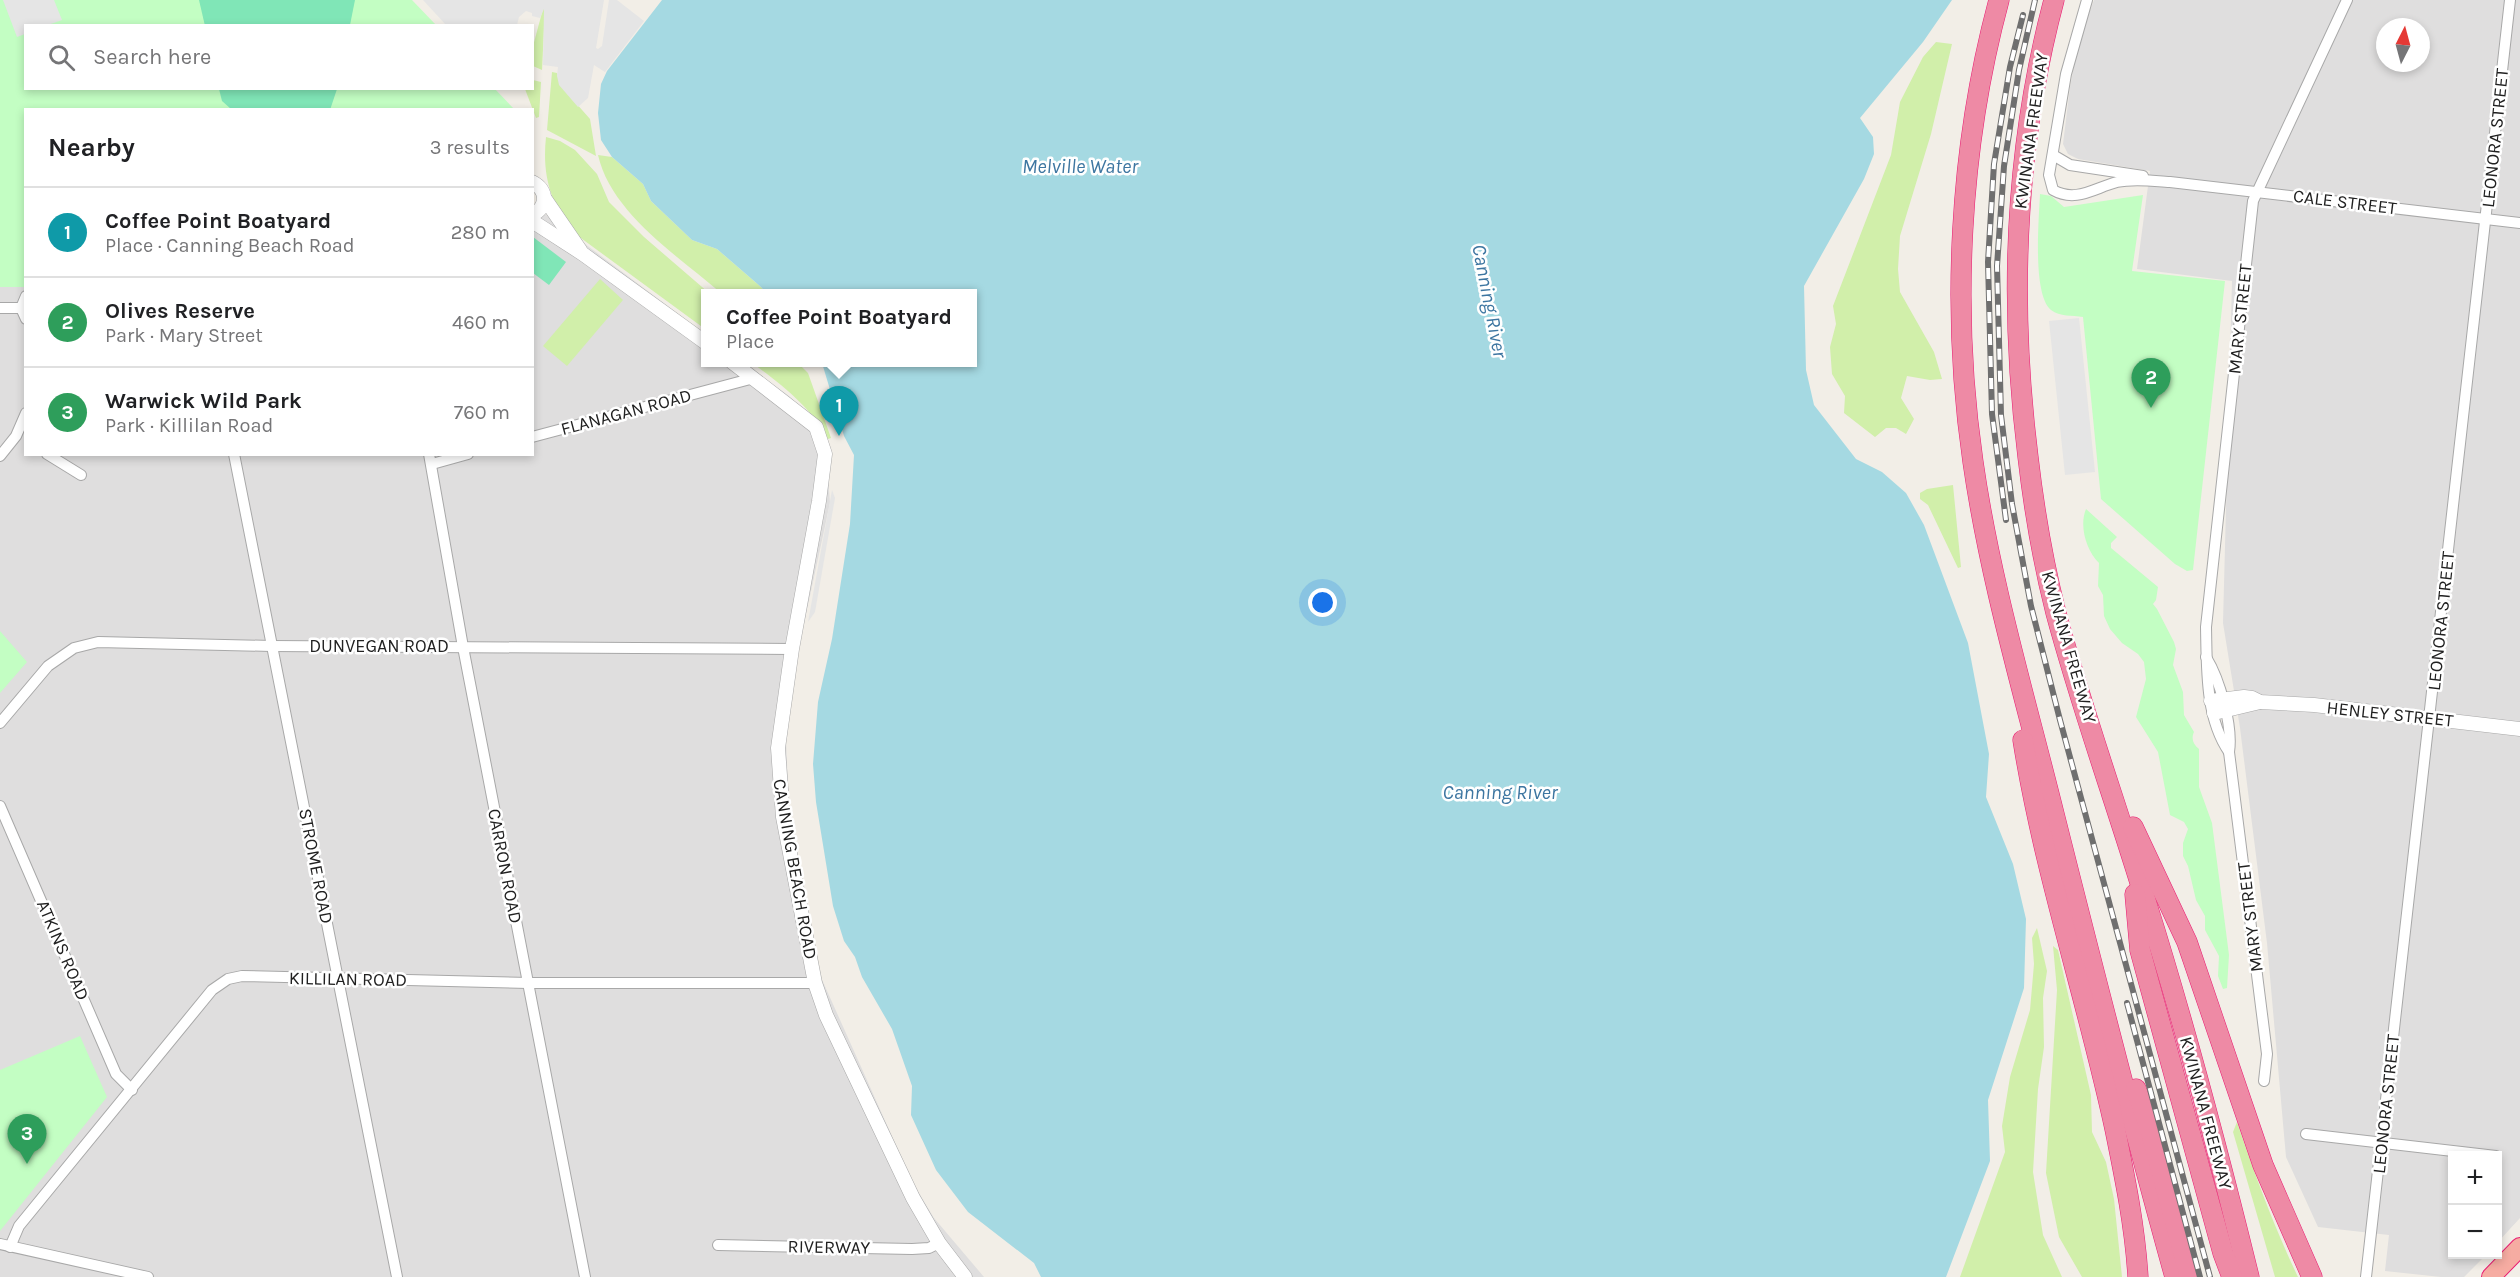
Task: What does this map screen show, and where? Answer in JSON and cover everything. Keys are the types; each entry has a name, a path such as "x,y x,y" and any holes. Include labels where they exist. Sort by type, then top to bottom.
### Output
{"highway":[{"path":"1999,0 1979,94 1971,153 1963,248 1961,328 1966,404 1973,464 2000,598 2033,801 2105,1082 2129,1197 2138,1277"},
{"name":"KWINANA FREEWAY","path":"2054,0 2037,71 2024,154 2016,261 2017,356 2033,499 2056,613 2216,1142 2249,1277"},
{"path":"2000,598 2090,957 2175,1277"},
{"path":"2100,754 2187,942 2263,1165 2312,1277"},
{"path":"2132,859 2140,950 2223,1253 2232,1277"},
{"path":"2090,957 2149,1125 2190,1277"},
{"path":"2491,1277 2520,1247"}],"street":[{"path":"2053,155 2066,74 2086,0"},
{"name":"MARY STREET","path":"2264,1081 2267,1054 2229,752 2231,740 2205,672 2206,627 2252,208 2347,0"},
{"name":"LEONORA STREET","path":"2366,1277 2510,0"},
{"name":"CALE STREET","path":"2170,182 2118,182 2077,196 2063,195 2053,190 2049,175 2053,155 2070,165 2170,182 2520,223"},
{"path":"534,183 541,188 545,199 583,254"},
{"path":"534,214 542,208 545,199"},
{"path":"534,222 583,254 701,340"},
{"path":"24,301 21,308 24,315"},
{"path":"0,308 21,308"},
{"name":"CANNING BEACH ROAD","path":"738,367 816,427 825,454 819,501 792,649 778,748 783,817 815,983 826,1015 913,1198 939,1243 965,1277"},
{"name":"FLANAGAN ROAD","path":"534,436 754,378"},
{"path":"0,456 21,439 24,423"},
{"path":"50,456 81,475"},
{"name":"STROME ROAD","path":"234,456 397,1277"},
{"path":"430,459 453,456"},
{"name":"CARRON ROAD","path":"430,459 463,646 585,1277"},
{"name":"DUNVEGAN ROAD","path":"0,723 48,666 74,648 98,642 271,646 792,649"},
{"name":"HENLEY STREET","path":"2218,706 2252,698 2260,702 2520,729"},
{"name":"ATKINS ROAD","path":"0,806 116,1074 132,1090"},
{"name":"KILLILAN ROAD","path":"5,1246 212,990 223,981 242,976 528,983 815,983"},
{"path":"2307,1134 2458,1151"},
{"name":"RIVERWAY","path":"718,1245 912,1249 929,1248 939,1243"},
{"path":"5,1246 148,1277"}],"shaded area":[{"path":"3,0 54,0 62,20 51,24 24,24 24,34 17,37"},
{"path":"423,0 604,0 596,48 598,49 602,46 609,0 617,0 644,21 605,72 594,65 588,98 578,107 559,85 558,67 543,65 544,9 540,18 526,11 519,17 517,24 445,24"},
{"path":"2094,0 2520,0 2520,1218 2502,1238 2502,1151 2448,1151 2448,1259 2482,1259 2464,1277 2385,1271 2389,1235 2318,1227 2286,1157 2267,943 2240,728 2223,623 2232,281 2137,269 2150,171 2078,159 2068,154 2063,144 2079,40"},
{"path":"534,206 701,331 701,367 749,367 789,396 811,417 826,451 830,503 797,656 786,739 789,811 815,964 913,1183 934,1218 984,1277 0,1277 0,287 24,287 24,456 534,456"},
{"path":"2079,318 2095,472 2065,475 2049,321"},
{"path":"832,490 835,498 815,612 808,622"}],"green space":[{"path":"0,0 412,0 435,24 24,24 24,90 496,90 513,108 24,108 24,287 0,287"},
{"path":"199,0 355,0 350,24 205,24"},
{"path":"543,9 545,9 542,70 534,66 534,42"},
{"path":"1936,42 1952,44 1931,134 1900,236 1898,269 1900,292 1934,352 1942,379 1930,380 1907,376 1901,398 1914,419 1906,434 1896,428 1886,428 1875,437 1844,413 1845,396 1832,374 1830,347 1836,324 1833,306 1891,155 1900,102 1923,57"},
{"path":"552,72 557,73 560,85 590,119 596,156 547,130"},
{"path":"534,80 541,82 539,117 536,118 525,90 534,90"},
{"path":"219,90 337,90 331,108 230,108 222,101"},
{"path":"546,137 560,141 575,150 597,174 609,202 644,237 704,289 701,289 701,326 574,233 559,211 550,188 545,151"},
{"path":"598,155 612,157 643,184 651,201 692,240 717,249 763,289 716,289 648,232 617,196 605,176"},
{"path":"2040,194 2051,196 2064,207 2143,195 2132,271 2225,281 2193,570 2187,571 2175,564 2101,499 2083,317 2058,314 2051,310 2045,301 2041,288 2038,255"},
{"path":"534,238 566,262 549,285 534,274"},
{"path":"600,279 623,300 567,366 543,346"},
{"path":"757,367 802,367 808,373 831,438 828,439 804,407"},
{"path":"1953,485 1961,567 1958,568 1928,505 1920,499 1920,493 1927,489"},
{"path":"2086,509 2117,537 2111,543 2111,548 2158,587 2153,604 2176,649 2173,665 2183,692 2184,715 2194,732 2193,741 2199,749 2199,787 2212,823 2229,955 2227,988 2223,989 2218,976 2219,956 2205,930 2205,916 2196,900 2188,866 2183,856 2183,843 2188,829 2184,822 2170,815 2158,752 2136,717 2146,679 2144,662 2138,654 2122,643 2110,629 2104,616 2103,595 2098,586 2099,563 2090,551 2085,538 2083,523"},
{"path":"0,631 27,662 0,693"},
{"path":"2037,928 2047,971 2043,998 2044,1047 2038,1089 2033,1172 2043,1235 2062,1277 1960,1277 2005,1152 2002,1126 2010,1077 2030,1010 2034,964 2032,938"},
{"path":"2053,946 2058,950 2091,1095 2092,1132 2106,1162 2114,1199 2122,1277 2082,1277 2059,1237 2046,1173 2057,990"},
{"path":"80,1036 107,1097 0,1231 0,1070"},
{"path":"2237,1122 2265,1201 2298,1277 2275,1277 2233,1132"}],"water":[{"name":"Canning River","path":"662,0 1952,0 1923,42 1860,118 1873,137 1874,154 1864,179 1804,286 1806,370 1814,405 1856,459 1882,472 1906,493 1924,525 1968,643 1989,754 1986,797 2013,864 2026,919 2024,988 1988,1100 1990,1161 1946,1277 1041,1277 1034,1263 968,1212 936,1170 911,1115 912,1086 892,1029 862,977 855,957 844,941 833,906 816,802 813,764 818,702 832,639 850,524 854,455 844,436 823,367 977,367 977,289 763,289 717,249 692,240 651,201 643,184 612,157 601,140 598,113 601,84 607,71"}],"railway":[{"path":"2035,0 2019,70 2004,166 1997,266 2001,415 2012,504 2031,606 2060,720 2210,1277"},
{"path":"2006,520 1992,414 1988,262 1994,164 2010,67 2023,15"},
{"path":"2127,1003 2200,1277"}],"place":[{"name":"Olives Reserve","path":"2151,408"},
{"name":"Coffee Point Boatyard","path":"839,436"},
{"name":"Warwick Wild Park","path":"27,1164"}],"water label":[{"name":"Melville Water","path":"1080,166"}]}
